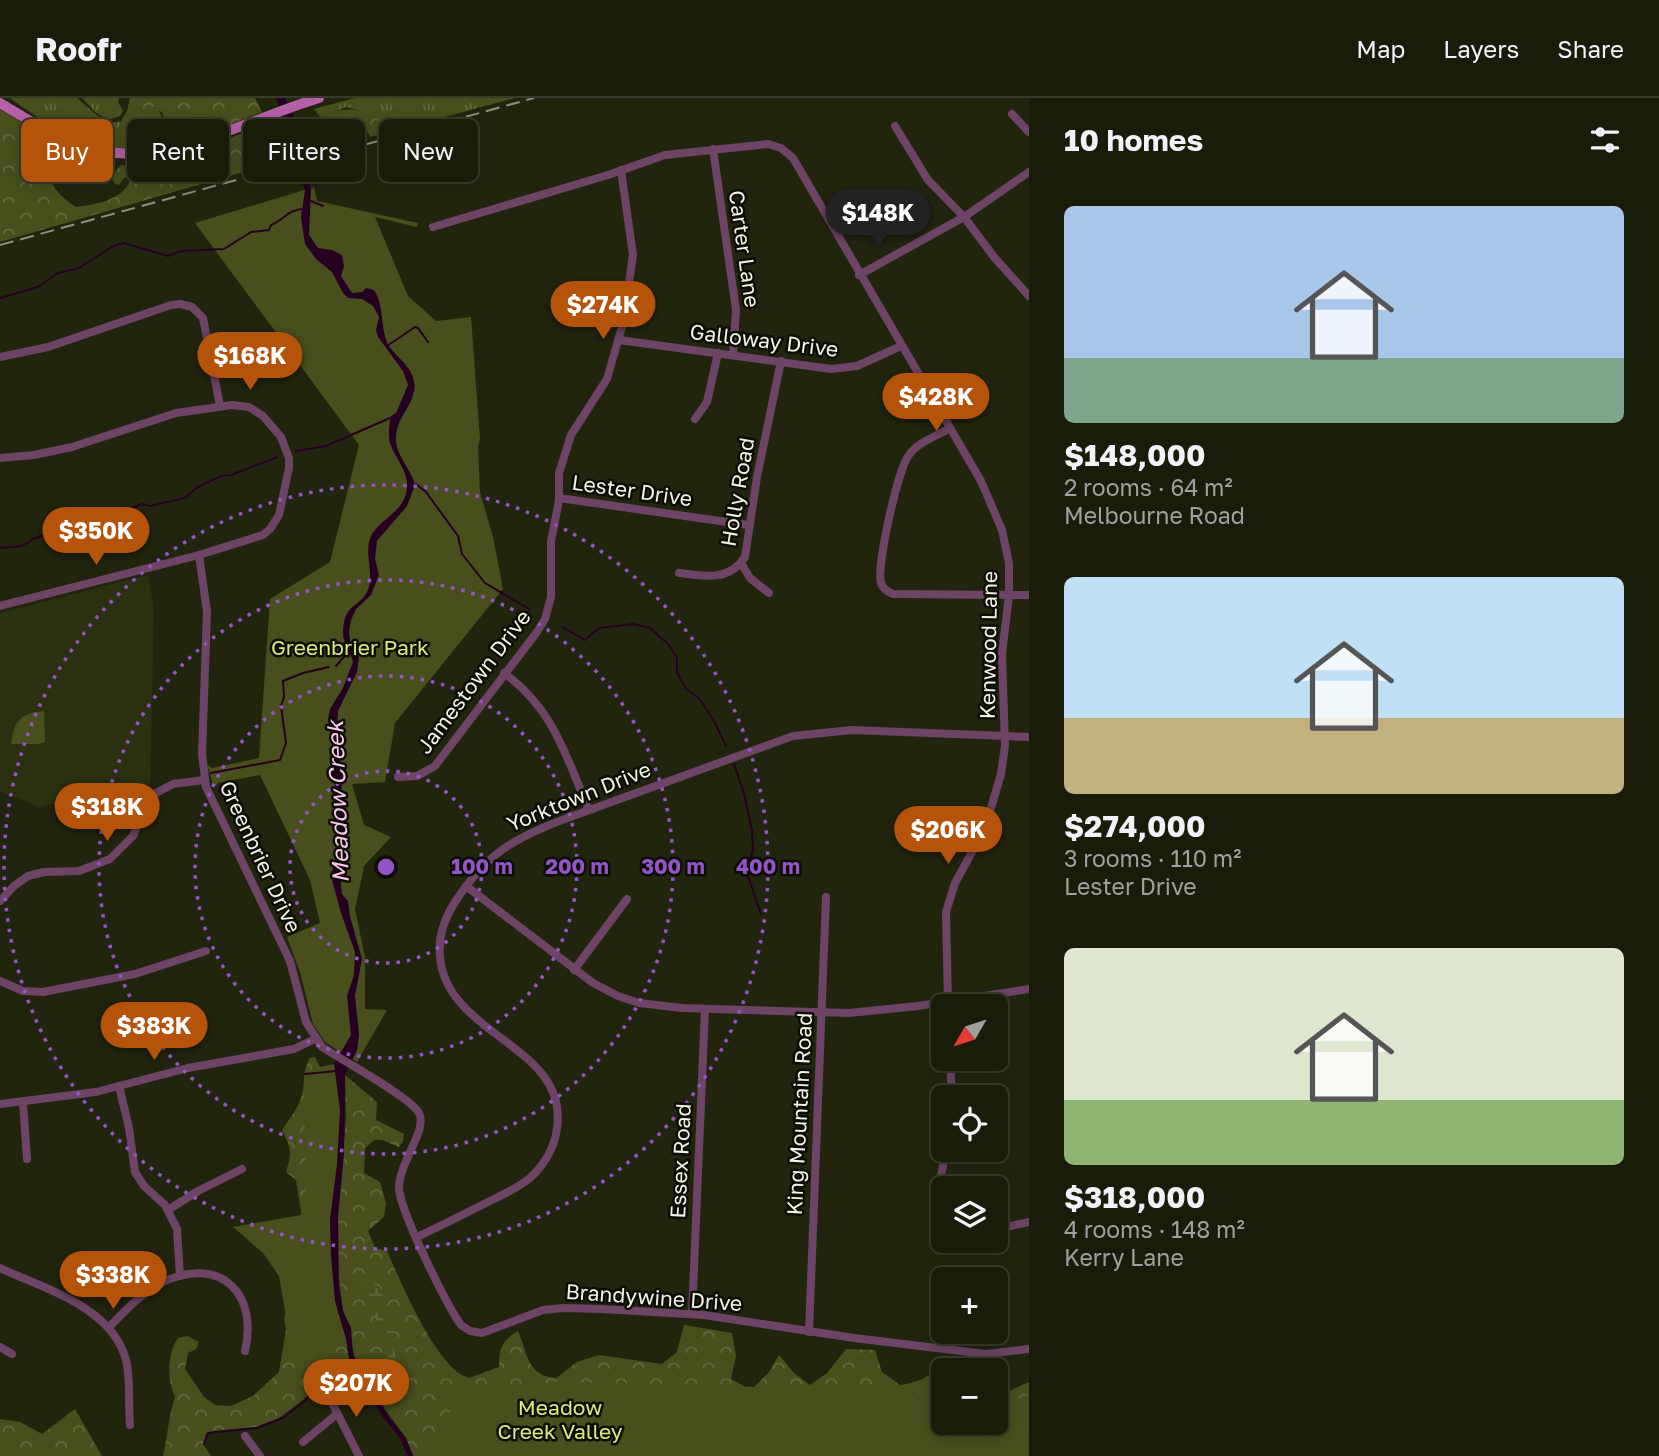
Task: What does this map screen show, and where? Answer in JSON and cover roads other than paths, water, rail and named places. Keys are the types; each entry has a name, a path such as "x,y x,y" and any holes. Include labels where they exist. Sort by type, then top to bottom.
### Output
{"main road":[{"path":"0,101 33,123 75,144 103,152 127,154 167,150 319,98"}],"street":[{"path":"1012,114 1029,132"},
{"path":"895,126 928,180 964,218 1029,296"},
{"name":"Kenwood Lane","path":"433,227 665,155 768,144 788,153 950,428 995,510 1006,547 1009,595 1002,654 1005,736 1001,774 991,808 955,883 946,912 948,994"},
{"name":"Carter Lane","path":"713,149 736,310 733,355"},
{"name":"Lester Drive","path":"621,170 633,255 618,340 607,379 571,435 559,473 559,498 748,526"},
{"path":"859,275 964,218 1029,172"},
{"path":"0,356 48,347 149,311 186,305 196,309 203,318 220,406"},
{"name":"Galloway Drive","path":"618,340 844,369 868,362 901,346"},
{"path":"695,419 707,402 718,354"},
{"name":"Holly Road","path":"679,573 715,576 729,572 741,563 747,551 748,526 781,361"},
{"path":"0,458 53,452 164,416 241,405 263,416 284,443 289,458 281,509 270,529 254,540 0,607"},
{"path":"950,428 918,446 903,463 883,554 880,578 882,585 892,594 1029,595"},
{"name":"Jamestown Drive","path":"398,777 424,774 435,766 537,632 549,608 552,586 551,541 559,498"},
{"name":"Greenbrier Drive","path":"199,555 207,612 202,754 204,780 211,802 290,961 306,1022 315,1039"},
{"path":"741,563 750,578 769,593"},
{"path":"504,673 531,696 552,725 568,754 589,810"},
{"name":"Yorktown Drive","path":"416,1237 527,1181 548,1157 558,1126 555,1097 546,1078 523,1054 468,1012 451,992 443,975 439,954 442,930 451,908 487,862 511,842 525,834 793,736 852,730 1029,737"},
{"path":"0,901 13,886 29,876 44,872 79,872 110,859 133,836 146,804 154,794 173,784 204,780"},
{"path":"466,886 574,970 607,992 628,1000 657,1006 822,1014 931,1005"},
{"name":"King Mountain Road","path":"809,1332 826,897"},
{"path":"574,970 627,900"},
{"path":"0,981 23,991 43,992 135,974 206,951"},
{"path":"1000,994 1029,989"},
{"name":"Essex Road","path":"692,1314 705,1009"},
{"path":"0,1104 71,1096 188,1068 294,1049 315,1039"},
{"name":"Brandywine Drive","path":"315,1039 325,1049 405,1099 420,1115 422,1128 405,1160 400,1180 401,1200 458,1322 470,1331 487,1332 524,1315 553,1308 692,1314 986,1354 1029,1349"},
{"path":"119,1086 129,1128 135,1172 144,1186 168,1210 177,1230 180,1276"},
{"path":"23,1102 27,1159"},
{"path":"168,1210 242,1169"},
{"path":"1008,1226 1029,1222"},
{"path":"0,1268 87,1309 109,1327 128,1368 130,1425"},
{"path":"109,1327 148,1291 180,1276 208,1273 222,1278 237,1289 247,1314 245,1351"},
{"path":"0,1347 12,1354"},
{"path":"328,1395 359,1456"},
{"path":"303,1442 337,1414"},
{"path":"245,1436 260,1456"}],"water":[{"path":"276,98 285,98 293,115 294,119 283,119"},
{"name":"Meadow Creek","path":"302,182 309,182 309,235 318,248 342,255 344,266 341,276 352,293 362,292 366,288 374,290 380,304 386,340 407,366 414,384 412,398 398,425 396,440 415,485 407,506 377,541 375,559 379,575 371,595 356,609 351,620 351,646 359,657 357,672 338,711 337,739 343,769 341,797 346,819 340,876 342,894 348,901 362,959 355,996 359,1035 357,1050 345,1075 344,1154 338,1217 339,1288 343,1311 351,1328 353,1355 389,1417 406,1438 413,1456 408,1456 399,1437 382,1416 362,1377 350,1364 335,1301 330,1220 340,1110 334,1064 351,1035 347,996 354,975 355,952 331,876 339,842 338,800 332,772 333,752 328,720 330,709 343,688 353,662 344,640 344,623 349,611 367,592 370,578 369,541 376,528 402,503 407,488 406,476 390,443 389,433 391,416 396,413 408,385 403,371 378,337 376,330 379,317 373,306 362,299 348,298 332,272 316,259 305,244 301,217 305,190"}],"waterway":[{"path":"311,201 323,206"},
{"path":"0,298 38,287 58,273 79,268 123,243 168,256 181,251 224,249 251,232 269,230 271,225 290,213 304,209"},
{"path":"387,346 415,327 428,342"},
{"path":"296,451 326,446 390,418"},
{"path":"0,548 22,546 73,524 94,525 141,504 150,506 185,498 196,488 221,476 231,475 277,457"},
{"path":"416,484 426,492 458,536 462,554 485,583 529,609"},
{"path":"562,627 585,640 599,628 633,624 650,628 669,645 677,658 677,672 686,689 700,699 726,746"},
{"path":"336,666 349,651"},
{"path":"211,773 280,760 286,743 281,706 284,697 283,681 329,667"},
{"path":"734,764 744,793 752,831 753,849 747,873 761,914"},
{"path":"305,1074 336,1071"},
{"path":"204,1444 208,1433 257,1428 283,1418 306,1400 328,1372 354,1367"}],"railway":[{"path":"0,245 534,98"}],"park label":[{"name":"Greenbrier Park","path":"350,648"},
{"name":"Meadow Creek Valley","path":"560,1420"}]}
